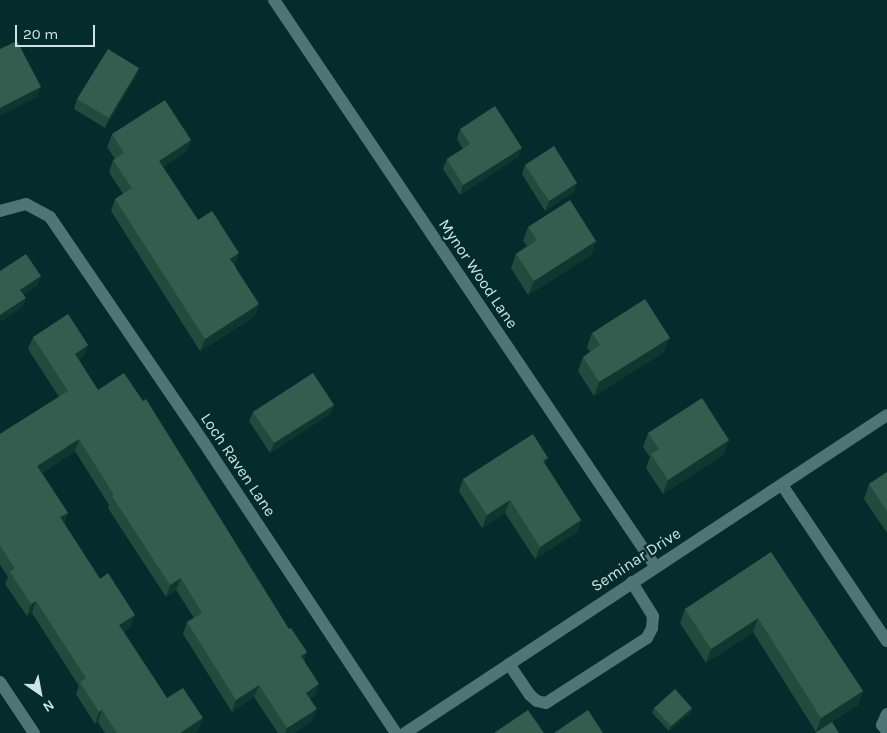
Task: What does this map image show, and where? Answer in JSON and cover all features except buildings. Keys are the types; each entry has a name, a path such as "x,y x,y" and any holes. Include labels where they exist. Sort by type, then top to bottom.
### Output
{"street":[{"name":"Mynor Wood Lane","path":"274,0 655,566"},
{"name":"Loch Raven Lane","path":"0,211 26,204 50,217 204,443 396,733"},
{"name":"Seminar Drive","path":"404,733 887,414"},
{"path":"782,484 887,641"},
{"path":"509,664 530,694 537,701 546,703 647,638 652,628 654,616 632,582"},
{"path":"0,682 34,733"},
{"path":"887,714 882,724 887,732"}]}
